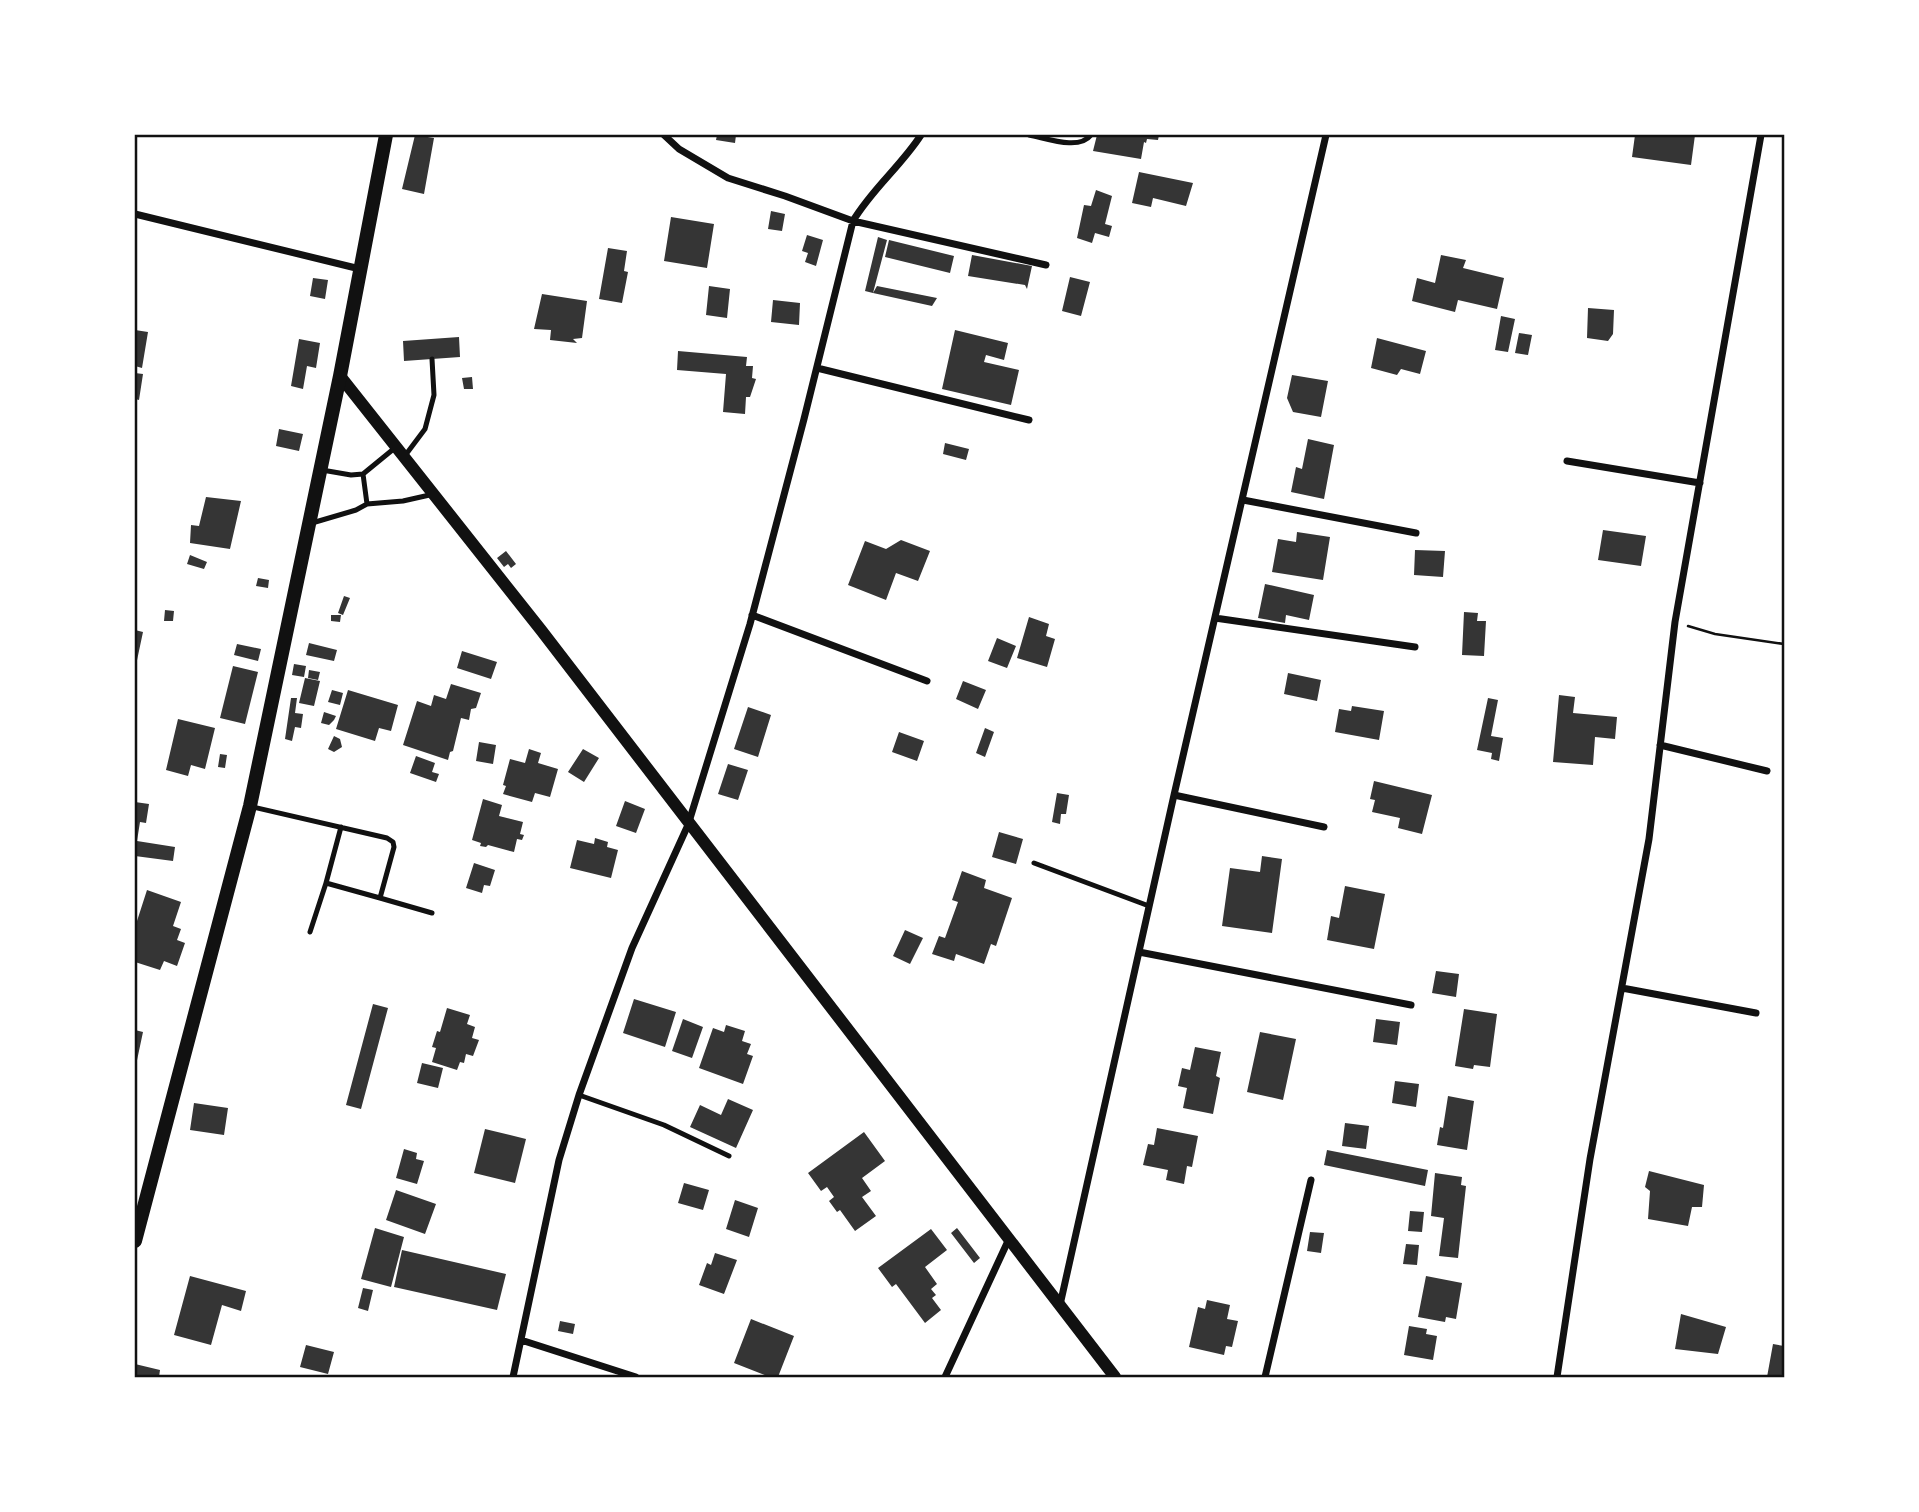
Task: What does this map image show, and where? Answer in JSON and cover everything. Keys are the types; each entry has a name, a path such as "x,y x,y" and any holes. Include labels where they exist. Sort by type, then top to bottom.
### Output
{"main road":[{"path":"135,1241 250,806 321,470 386,135"}],"street":[{"path":"664,135 679,149 728,178 853,221 1046,265"},
{"path":"513,1377 559,1160 579,1095 632,948 688,825 752,615 853,221 863,204 921,135"},
{"path":"1060,1305 1326,135"},
{"path":"1557,1377 1590,1159 1649,839 1675,622 1761,135"},
{"path":"135,214 360,269"},
{"path":"817,368 1029,420"},
{"path":"340,376 541,630 688,825 1115,1377"},
{"path":"1567,461 1700,483"},
{"path":"1242,500 1416,533"},
{"path":"752,615 927,681"},
{"path":"1215,618 1415,647"},
{"path":"1660,745 1767,771"},
{"path":"1174,795 1324,827"},
{"path":"1139,952 1411,1005"},
{"path":"1622,988 1756,1013"},
{"path":"1265,1377 1311,1180"},
{"path":"945,1377 1008,1241"},
{"path":"521,1340 636,1377"}],"lane":[{"path":"1029,135 1078,143 1087,140 1091,135"},
{"path":"321,470 351,475 363,474 400,452 425,429 434,395 432,359"},
{"path":"363,474 367,504"},
{"path":"309,524 367,504 403,501 434,494"},
{"path":"250,806 387,838 393,842 394,847 380,898"},
{"path":"310,932 341,827"},
{"path":"1034,863 1149,906"},
{"path":"326,883 432,913"},
{"path":"579,1095 664,1125 729,1156"}],"path":[{"path":"1675,622 1716,634 1784,644"}],"building":[{"path":"415,135 434,138 424,194 402,189"},
{"path":"717,135 736,135 735,143 716,140"},
{"path":"1097,135 1159,135 1158,140 1147,139 1146,143 1144,142 1141,159 1093,151"},
{"path":"1635,135 1695,135 1691,165 1632,157"},
{"path":"1139,172 1193,183 1186,206 1153,198 1151,207 1132,203"},
{"path":"1096,190 1112,196 1105,224 1112,226 1109,237 1095,233 1092,243 1077,238 1084,205 1091,206"},
{"path":"771,211 785,214 782,231 768,229"},
{"path":"671,217 714,224 707,268 664,261"},
{"path":"807,235 823,240 816,266 805,262 808,253 802,251"},
{"path":"878,237 887,240 873,293 865,291"},
{"path":"889,240 954,256 950,273 885,257"},
{"path":"608,248 627,251 624,271 628,272 622,303 599,299"},
{"path":"972,255 1032,266 1027,289 1025,285 968,276"},
{"path":"1441,255 1466,260 1463,268 1504,278 1497,309 1458,300 1455,312 1412,301 1417,278 1435,283"},
{"path":"1070,277 1090,282 1081,316 1062,311"},
{"path":"313,278 328,280 325,299 310,296"},
{"path":"709,286 730,289 727,318 706,315"},
{"path":"877,286 937,298 932,306 873,293"},
{"path":"542,294 587,301 582,338 573,339 577,343 550,340 551,330 534,329"},
{"path":"773,300 800,303 799,325 771,322"},
{"path":"1588,308 1614,310 1613,334 1608,341 1587,338"},
{"path":"1501,316 1515,319 1508,352 1495,350"},
{"path":"135,330 148,332 142,368 135,366"},
{"path":"955,330 1008,343 1004,360 986,355 984,362 1019,370 1011,405 942,389"},
{"path":"1519,333 1532,335 1528,355 1515,353"},
{"path":"459,337 460,357 404,361 403,341"},
{"path":"1377,338 1426,351 1420,374 1401,369 1397,375 1371,368"},
{"path":"299,339 320,343 316,368 307,366 303,389 291,386"},
{"path":"678,351 747,357 746,366 753,366 752,378 756,379 750,397 746,397 745,414 723,412 726,374 677,370"},
{"path":"135,373 143,374 139,400 135,399"},
{"path":"1292,375 1328,381 1321,417 1293,412 1287,398"},
{"path":"472,377 473,389 464,389 462,378"},
{"path":"279,429 303,434 299,451 276,446"},
{"path":"1308,439 1334,445 1324,499 1291,492 1296,467 1302,469"},
{"path":"945,443 969,449 966,460 943,454"},
{"path":"206,497 241,501 230,549 190,543 191,525 199,526"},
{"path":"1603,530 1646,536 1641,566 1598,560"},
{"path":"1297,532 1330,537 1323,580 1272,572 1278,539 1296,542"},
{"path":"901,540 930,551 918,581 896,573 886,600 848,585 865,541 886,549"},
{"path":"1415,550 1445,551 1443,577 1414,575"},
{"path":"506,551 516,564 511,568 508,564 504,567 497,558"},
{"path":"190,555 207,562 204,569 187,564"},
{"path":"258,578 269,580 268,588 256,586"},
{"path":"1265,584 1314,595 1309,620 1286,615 1285,623 1258,618"},
{"path":"344,596 350,598 343,615 338,613"},
{"path":"165,610 174,611 173,621 164,621"},
{"path":"1464,612 1478,613 1477,621 1486,621 1484,656 1462,655"},
{"path":"331,615 341,615 340,622 331,621"},
{"path":"1029,617 1049,624 1046,636 1055,639 1047,667 1017,658"},
{"path":"135,630 143,632 136,665 135,664"},
{"path":"997,638 1016,646 1007,668 988,661"},
{"path":"309,643 337,650 334,661 306,655"},
{"path":"237,644 261,649 258,661 234,655"},
{"path":"462,651 497,662 491,679 457,668"},
{"path":"294,664 306,666 304,677 292,675"},
{"path":"233,666 258,672 245,724 220,718"},
{"path":"309,670 320,672 318,680 308,678"},
{"path":"1288,673 1321,680 1317,701 1284,694"},
{"path":"305,678 320,681 314,706 299,703"},
{"path":"963,681 986,690 978,709 956,699"},
{"path":"451,684 481,693 476,708 471,709 469,720 461,718 453,751 450,752 448,760 403,745 417,701 431,706 434,695 446,699"},
{"path":"332,690 343,693 340,705 328,702"},
{"path":"348,690 398,705 391,731 379,728 375,741 336,729"},
{"path":"1559,695 1575,697 1573,713 1617,717 1615,739 1595,737 1593,765 1553,762"},
{"path":"291,698 297,698 295,713 303,714 301,728 295,727 292,741 285,739"},
{"path":"1488,698 1498,700 1491,736 1503,738 1499,761 1491,759 1492,753 1477,750"},
{"path":"1352,706 1384,711 1379,740 1335,732 1339,709 1351,711"},
{"path":"748,707 771,715 758,757 734,749"},
{"path":"324,712 336,716 329,725 321,723"},
{"path":"178,719 215,728 205,769 191,765 188,776 166,770"},
{"path":"985,728 994,732 985,757 976,753"},
{"path":"899,732 924,741 917,761 892,752"},
{"path":"334,736 340,739 342,747 334,752 328,749"},
{"path":"479,742 496,745 493,764 476,761"},
{"path":"529,749 541,753 538,763 558,769 550,797 535,793 532,802 503,794 510,759 525,763"},
{"path":"583,749 599,758 584,782 568,772"},
{"path":"220,754 227,755 225,768 218,767"},
{"path":"416,756 435,763 432,772 439,774 436,782 410,773"},
{"path":"728,764 748,770 738,800 718,794"},
{"path":"1374,781 1432,795 1422,834 1398,828 1400,818 1372,812 1375,800 1370,799"},
{"path":"1057,793 1069,795 1066,814 1061,814 1060,824 1052,822"},
{"path":"483,799 502,805 499,816 523,822 520,834 524,835 522,840 517,839 514,852 488,845 480,846 481,843 472,840"},
{"path":"625,801 645,809 636,833 616,826"},
{"path":"135,802 149,804 146,823 140,822 137,841 175,847 173,861 135,856"},
{"path":"999,832 1023,839 1016,864 992,857"},
{"path":"595,838 608,842 607,847 618,850 611,878 570,868 577,840 594,844"},
{"path":"1262,856 1282,859 1272,933 1222,926 1230,868 1260,872"},
{"path":"474,863 495,870 490,886 484,885 482,893 466,888"},
{"path":"962,871 986,880 984,888 1012,898 996,946 991,944 984,964 956,954 954,961 932,954 939,936 945,938 958,902 952,900"},
{"path":"1345,886 1385,894 1374,949 1327,940 1331,916 1339,918"},
{"path":"147,890 181,902 173,926 181,929 177,940 185,943 177,966 164,961 160,970 135,962 135,920 137,921"},
{"path":"905,930 923,938 910,964 893,956"},
{"path":"1436,971 1459,974 1456,997 1432,993"},
{"path":"634,999 676,1012 665,1047 623,1033"},
{"path":"373,1004 388,1008 361,1109 346,1105"},
{"path":"447,1008 470,1015 467,1024 475,1027 472,1038 479,1040 473,1056 466,1054 464,1063 460,1062 457,1070 432,1062 436,1048 432,1047"},
{"path":"1464,1009 1497,1014 1490,1067 1474,1065 1473,1069 1455,1066"},
{"path":"683,1019 703,1027 692,1058 672,1051"},
{"path":"1376,1019 1400,1022 1397,1045 1373,1042"},
{"path":"726,1025 745,1031 742,1041 751,1044 747,1054 753,1056 743,1084 699,1068 713,1028 724,1032"},
{"path":"135,1030 143,1032 136,1065 135,1065"},
{"path":"1260,1032 1296,1039 1283,1100 1247,1092"},
{"path":"1195,1047 1221,1052 1216,1076 1220,1078 1213,1114 1183,1108 1187,1088 1178,1086 1182,1068 1190,1070"},
{"path":"422,1063 443,1068 438,1088 417,1083"},
{"path":"1395,1081 1419,1084 1416,1107 1392,1103"},
{"path":"1448,1096 1474,1101 1467,1150 1437,1145 1440,1127 1443,1128"},
{"path":"728,1099 753,1110 736,1148 690,1127 700,1105 721,1115"},
{"path":"194,1103 228,1108 224,1135 190,1130"},
{"path":"1345,1123 1369,1126 1366,1149 1342,1146"},
{"path":"1157,1128 1198,1136 1192,1167 1187,1166 1184,1184 1166,1180 1168,1170 1143,1165 1148,1144 1154,1145"},
{"path":"485,1129 526,1139 515,1183 474,1173"},
{"path":"864,1132 885,1161 862,1178 871,1191 862,1197 876,1216 855,1231 840,1210 837,1212 829,1201 834,1197 827,1187 821,1191 808,1173"},
{"path":"404,1149 417,1153 416,1159 424,1161 417,1184 396,1178"},
{"path":"1327,1150 1428,1170 1425,1186 1324,1165"},
{"path":"1649,1171 1704,1185 1702,1207 1692,1207 1688,1226 1648,1219 1650,1191 1645,1187"},
{"path":"1435,1173 1462,1177 1461,1185 1466,1186 1458,1258 1439,1256 1444,1218 1431,1216"},
{"path":"684,1183 709,1190 703,1210 678,1203"},
{"path":"396,1190 436,1204 425,1234 386,1220"},
{"path":"735,1200 758,1208 749,1237 726,1229"},
{"path":"1410,1211 1424,1212 1422,1232 1408,1231"},
{"path":"375,1228 404,1237 391,1287 361,1279"},
{"path":"957,1228 980,1258 974,1263 951,1233"},
{"path":"931,1229 947,1250 925,1267 937,1284 931,1289 936,1295 932,1298 941,1310 925,1323 896,1284 892,1287 878,1268"},
{"path":"1310,1232 1324,1233 1321,1253 1307,1251"},
{"path":"1406,1244 1419,1245 1417,1265 1403,1264"},
{"path":"402,1250 506,1274 497,1310 394,1287"},
{"path":"715,1253 737,1260 724,1294 699,1285 707,1263 711,1265"},
{"path":"190,1276 246,1291 241,1311 222,1305 211,1345 174,1335"},
{"path":"1426,1276 1462,1283 1456,1319 1446,1317 1445,1322 1418,1317"},
{"path":"363,1288 373,1290 368,1311 358,1308"},
{"path":"1207,1300 1230,1305 1227,1319 1238,1321 1232,1347 1226,1346 1224,1355 1189,1347 1198,1307 1205,1309"},
{"path":"1681,1314 1726,1327 1718,1354 1675,1349"},
{"path":"751,1319 794,1336 778,1377 770,1377 734,1363"},
{"path":"560,1321 575,1324 573,1334 558,1331"},
{"path":"1409,1326 1427,1329 1426,1334 1437,1336 1433,1360 1404,1355"},
{"path":"1773,1344 1784,1346 1784,1377 1767,1377"},
{"path":"306,1345 334,1352 328,1374 300,1367"},
{"path":"135,1364 160,1370 159,1377 135,1377"}]}
